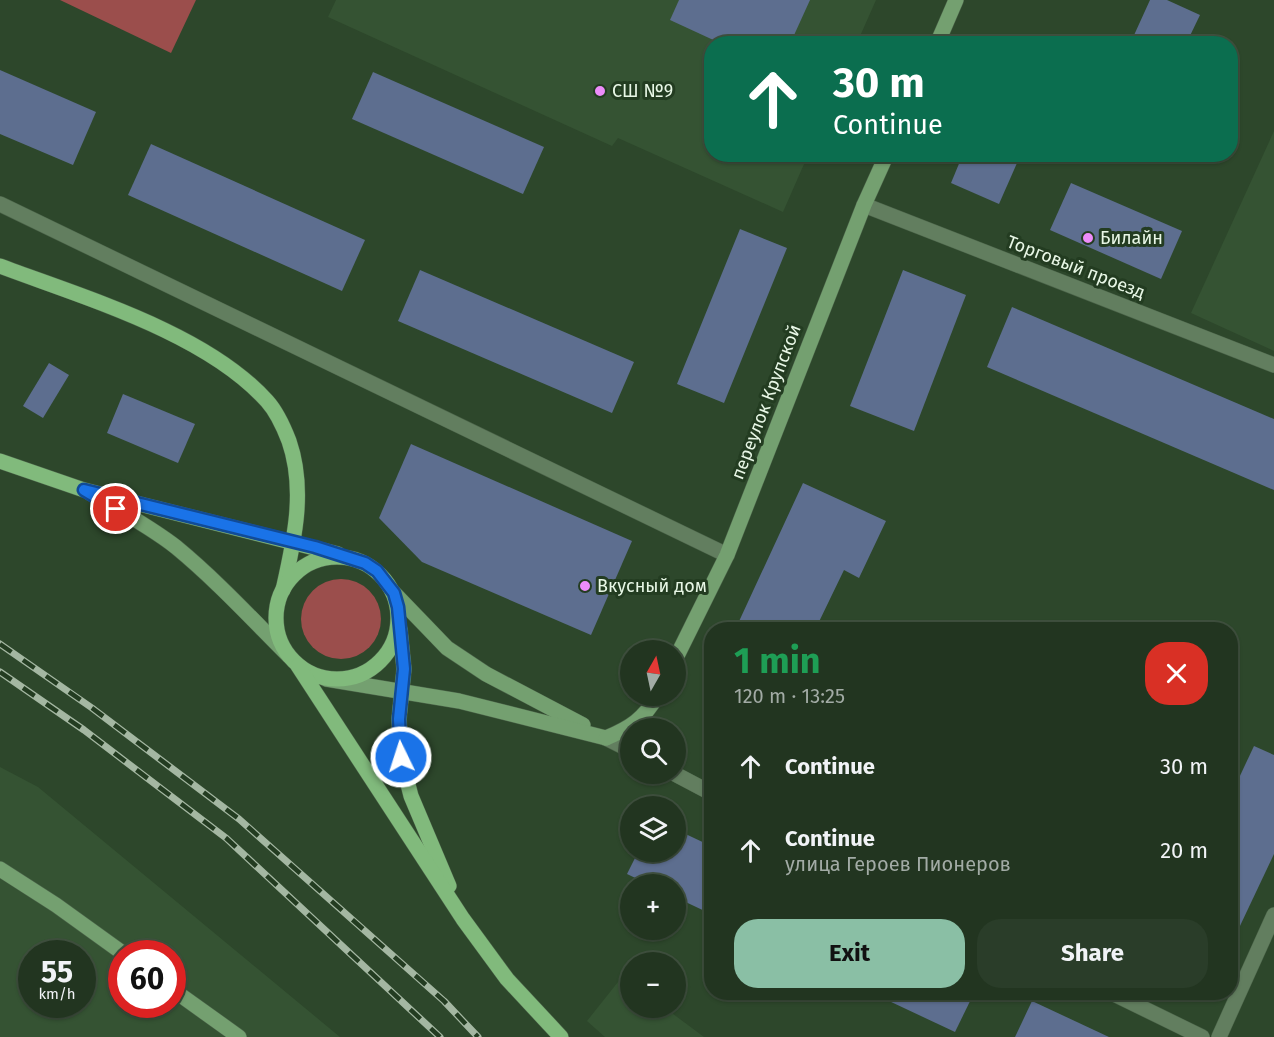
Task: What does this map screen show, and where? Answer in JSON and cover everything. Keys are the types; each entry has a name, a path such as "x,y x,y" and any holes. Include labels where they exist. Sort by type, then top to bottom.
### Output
{"main road":[{"path":"0,266 103,305 186,341 231,369 268,402 289,442 296,470 297,520 283,590"},
{"path":"0,461 84,490 294,541 353,558 377,571 394,593 399,621 404,669 399,737 409,786 463,919"},
{"path":"353,558 326,558 312,562 290,578 278,600 276,624 278,635 463,919 507,979 561,1037"},
{"path":"293,661 326,679 356,677 381,662 391,650 399,621"}],"street":[{"path":"940,36 956,0"},
{"name":"переулок Крупской","path":"685,640 727,555 883,162"},
{"path":"0,204 727,555"},
{"name":"Торговый проезд","path":"864,205 1274,365"},
{"path":"84,490 148,527 176,548 218,585 293,661"},
{"path":"394,593 447,648 486,674 620,745"},
{"path":"326,679 459,701 606,738 632,726 652,706"},
{"path":"686,780 704,789"},
{"path":"0,869 108,942"},
{"path":"1238,995 1274,915"},
{"path":"186,999 239,1037"},
{"path":"1126,1000 1202,1037"},
{"path":"1219,1037 1236,1000"}],"shaded area":[{"path":"60,0 196,0 171,53"},
{"name":"СШ №9","path":"336,0 876,0 860,36 704,36 704,162 805,162 783,212 618,138 612,146 328,17"},
{"path":"1274,131 1274,351 1191,313"},
{"path":"341,579 356,582 369,591 378,604 381,619 378,634 369,647 356,656 341,659 326,656 313,647 304,634 301,619 304,604 313,591 326,582"},
{"path":"0,767 38,787 340,1037 0,1037"},
{"path":"620,980 620,1018 678,1018 704,1037 605,1037 587,1021"}],"building":[{"path":"679,0 810,0 794,36 705,36 670,20"},
{"path":"1150,0 1167,0 1200,15 1190,36 1134,36"},
{"path":"0,70 96,112 73,165 0,134"},
{"path":"373,72 544,147 523,194 352,119"},
{"path":"151,144 365,240 342,291 128,195"},
{"path":"960,162 1017,162 999,204 951,183"},
{"path":"1071,183 1182,231 1161,279 1050,230"},
{"path":"740,229 787,248 724,403 677,384"},
{"path":"420,270 634,362 612,413 398,321"},
{"path":"903,270 966,295 914,431 850,406"},
{"path":"1012,307 1274,419 1274,490 987,367"},
{"path":"49,363 69,375 43,418 23,406"},
{"path":"123,394 195,424 178,463 107,433"},
{"path":"411,444 632,541 591,635 422,562 379,518"},
{"path":"803,483 886,521 859,578 844,570 819,622 739,622"},
{"path":"1254,746 1274,755 1274,854 1238,930 1238,780"},
{"path":"686,834 704,843 704,911 686,902 686,874 627,874 633,862 686,862"},
{"path":"887,1000 971,1000 955,1032"},
{"path":"1032,1001 1109,1037 1015,1037"}],"railway":[{"path":"0,644 92,708 239,819 444,1001 478,1037"},
{"path":"0,672 84,730 226,838 440,1037"}],"place":[{"name":"СШ №9","path":"600,91"},
{"name":"Билайн","path":"1088,238"},
{"name":"Вкусный дом","path":"585,586"}],"route":[{"path":"116,509 84,490 315,547 353,558 377,571 394,593 398,607 404,669 399,719 401,757"}]}
